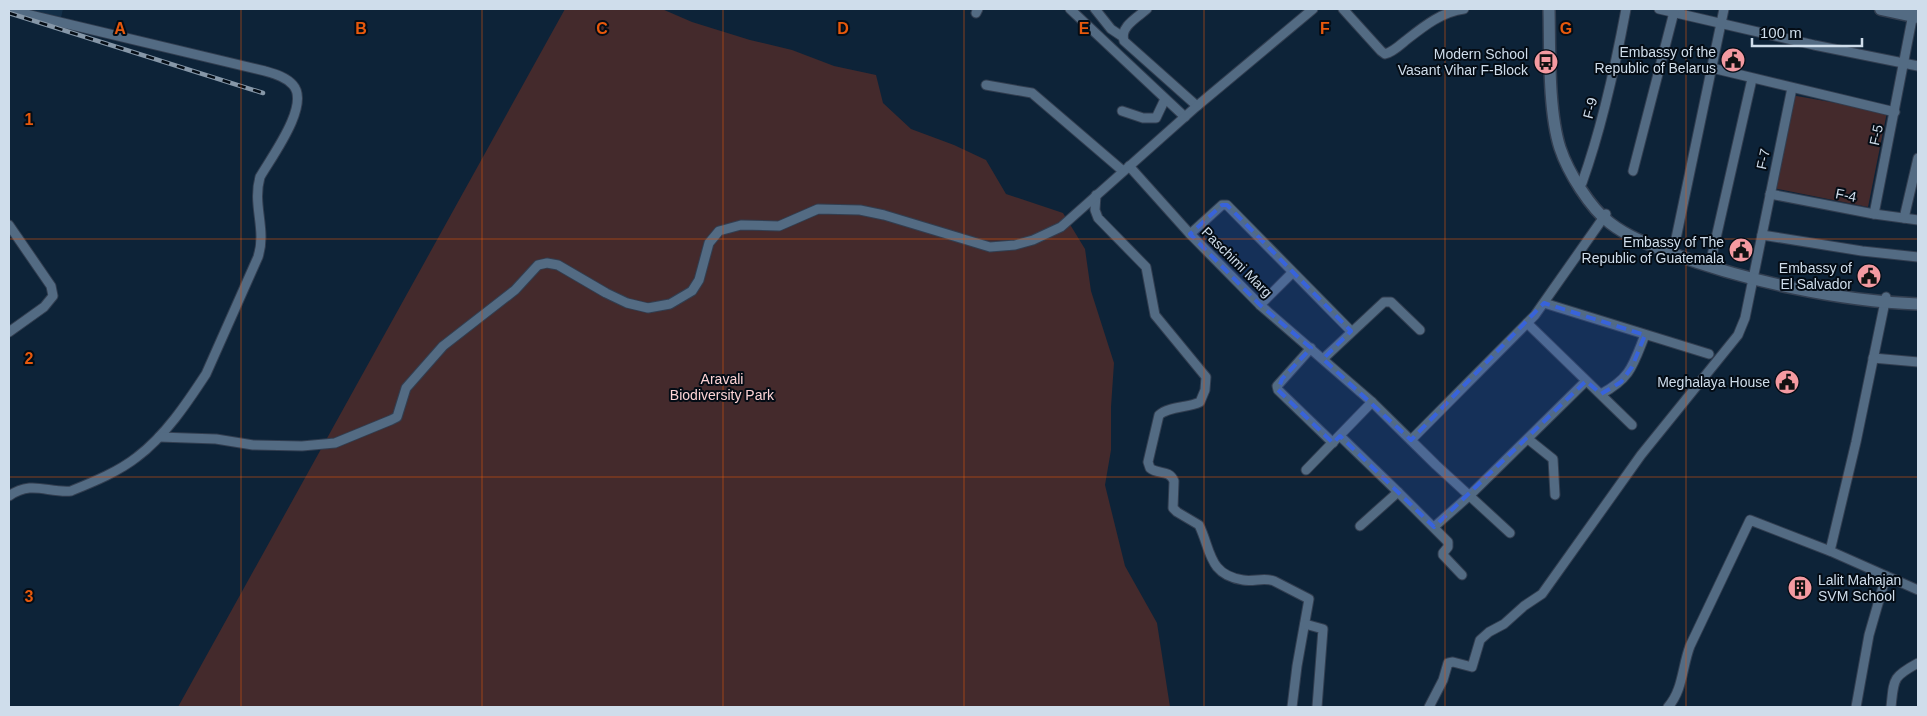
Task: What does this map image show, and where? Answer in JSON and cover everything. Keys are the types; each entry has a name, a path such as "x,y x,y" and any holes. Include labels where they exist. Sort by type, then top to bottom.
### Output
{"main road":[{"path":"1881,9 1915,14"}],"street":[{"path":"1070,9 1185,117"},
{"path":"1095,9 1111,29 1123,37 1129,46 1197,106"},
{"path":"1123,37 1137,12 1147,9"},
{"path":"159,436 216,439 253,445 302,446 335,442 391,420 397,417 406,388 443,346 515,290 538,266 547,263 558,265 582,280 627,302 648,308 657,308 680,299 692,291 699,280 709,243 719,231 729,226 741,225 779,226 818,209 860,210 943,231 979,244 1002,247 1050,234 1061,227 1197,106 1313,9"},
{"path":"1343,9 1380,51 1385,54 1442,15 1464,9"},
{"path":"1549,9 1554,116 1560,147 1581,189 1620,231 1684,258 1753,275 1885,300 1918,304"},
{"path":"1553,9 1560,128 1568,160 1605,216 1624,228 1674,248 1753,275"},
{"name":"F-9","path":"1582,183 1601,123 1619,49 1626,9"},
{"path":"1659,9 1814,45 1918,66"},
{"path":"1674,248 1724,9"},
{"path":"9,10 265,71 286,80 293,86 296,92 296,110 284,137 260,177 258,185 257,200 262,234 262,243 258,257 206,374 159,436 147,449 125,465 71,491 63,492 28,488 9,496"},
{"path":"1633,171 1674,12"},
{"name":"F-5","path":"1874,214 1915,14"},
{"path":"1712,68 1895,112"},
{"path":"1711,260 1752,79"},
{"name":"Paschimi Marg","path":"986,85 1032,93 1126,168 1260,305 1372,402 1469,496 1510,532"},
{"name":"F-7","path":"1429,707 1448,663 1453,662 1472,667 1480,640 1488,632 1504,624 1524,606 1542,594 1641,455 1732,343 1745,318 1792,88"},
{"path":"1122,111 1143,118 1156,118 1165,99"},
{"path":"1904,218 1918,158"},
{"name":"F-4","path":"1770,194 1874,214 1918,220"},
{"path":"1096,196 1095,210 1098,218 1146,267 1154,315 1206,377 1200,402 1165,411 1160,415 1148,462 1150,468 1155,472 1172,476 1174,480 1173,508 1199,525 1210,557 1220,570 1245,581 1269,579 1307,596 1309,602 1297,666 1292,707"},
{"path":"1190,234 1225,204 1351,332"},
{"path":"1412,440 1544,304 1605,216"},
{"path":"9,225 52,286 53,296 44,307 9,332"},
{"path":"1762,235 1862,251 1918,257"},
{"path":"1260,305 1292,273"},
{"path":"1885,300 1918,299"},
{"path":"1830,551 1856,442 1885,300"},
{"path":"1323,359 1381,304 1388,301 1392,302 1420,330"},
{"path":"1544,304 1708,354"},
{"path":"1526,323 1632,425"},
{"path":"1601,394 1621,382 1628,374 1645,335"},
{"path":"1311,348 1277,386 1278,390 1398,492 1434,527 1448,544 1443,555 1462,575"},
{"path":"1873,358 1918,362"},
{"path":"1434,527 1469,496 1586,382"},
{"path":"1306,470 1372,402"},
{"path":"1528,439 1553,459 1555,495"},
{"path":"1360,526 1398,492"},
{"path":"1668,707 1679,689 1683,667 1690,646 1750,520 1830,551 1918,590"},
{"path":"1856,707 1869,635 1886,576"},
{"path":"1305,624 1323,629 1317,707"},
{"path":"1891,707 1896,678 1902,672 1918,663"}],"highlighted area":[{"path":"1222,205 1227,205 1351,331 1323,359 1411,440 1544,303 1645,335 1632,367 1621,382 1601,394 1586,381 1434,527 1340,436 1333,443 1278,390 1282,379 1311,348 1260,305 1190,234"}],"shaded area":[{"path":"9,9 63,9 60,22"}],"green space":[{"name":"Aravali Biodiversity Park","path":"565,9 662,9 692,22 750,40 792,50 834,66 876,75 883,103 911,129 954,145 986,160 1006,194 1063,213 1085,249 1091,291 1114,363 1111,450 1105,485 1125,566 1157,623 1170,707 178,707"},
{"path":"1791,95 1887,112 1868,207 1773,188"}],"railway":[{"path":"9,13 263,93"}],"place":[{"name":"Embassy of the Republic of Belarus","path":"1733,60"},
{"name":"Modern School Vasant Vihar F-Block","path":"1546,62"},
{"name":"Embassy of The Republic of Guatemala","path":"1741,250"},
{"name":"Embassy of El Salvador","path":"1869,276"},
{"name":"Meghalaya House","path":"1787,382"},
{"name":"Lalit Mahajan SVM School","path":"1800,588"}]}
